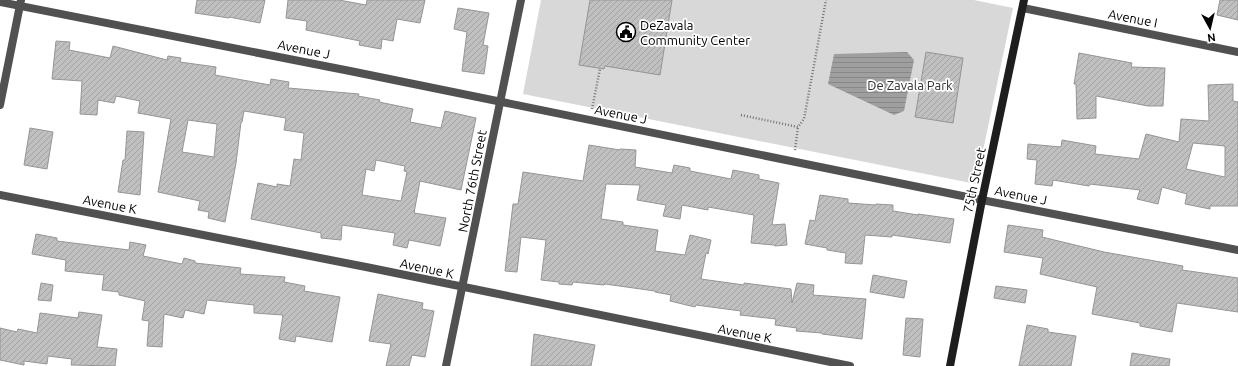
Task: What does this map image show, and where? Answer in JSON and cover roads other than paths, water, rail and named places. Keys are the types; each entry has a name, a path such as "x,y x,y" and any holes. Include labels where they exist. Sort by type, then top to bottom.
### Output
{"main road":[{"name":"75th Street","path":"950,366 982,200 1024,4"}],"street":[{"name":"North 76th Street","path":"446,366 521,0"},
{"name":"Avenue J","path":"0,2 21,3 793,162 1238,250"},
{"path":"0,106 21,3"},
{"name":"Avenue I","path":"1024,4 1238,52"},
{"name":"Avenue K","path":"0,195 371,268 850,366"}],"place":[{"name":"DeZavala Community Center","path":"626,32"}],"park label":[{"name":"De Zavala Park","path":"910,85"}]}
